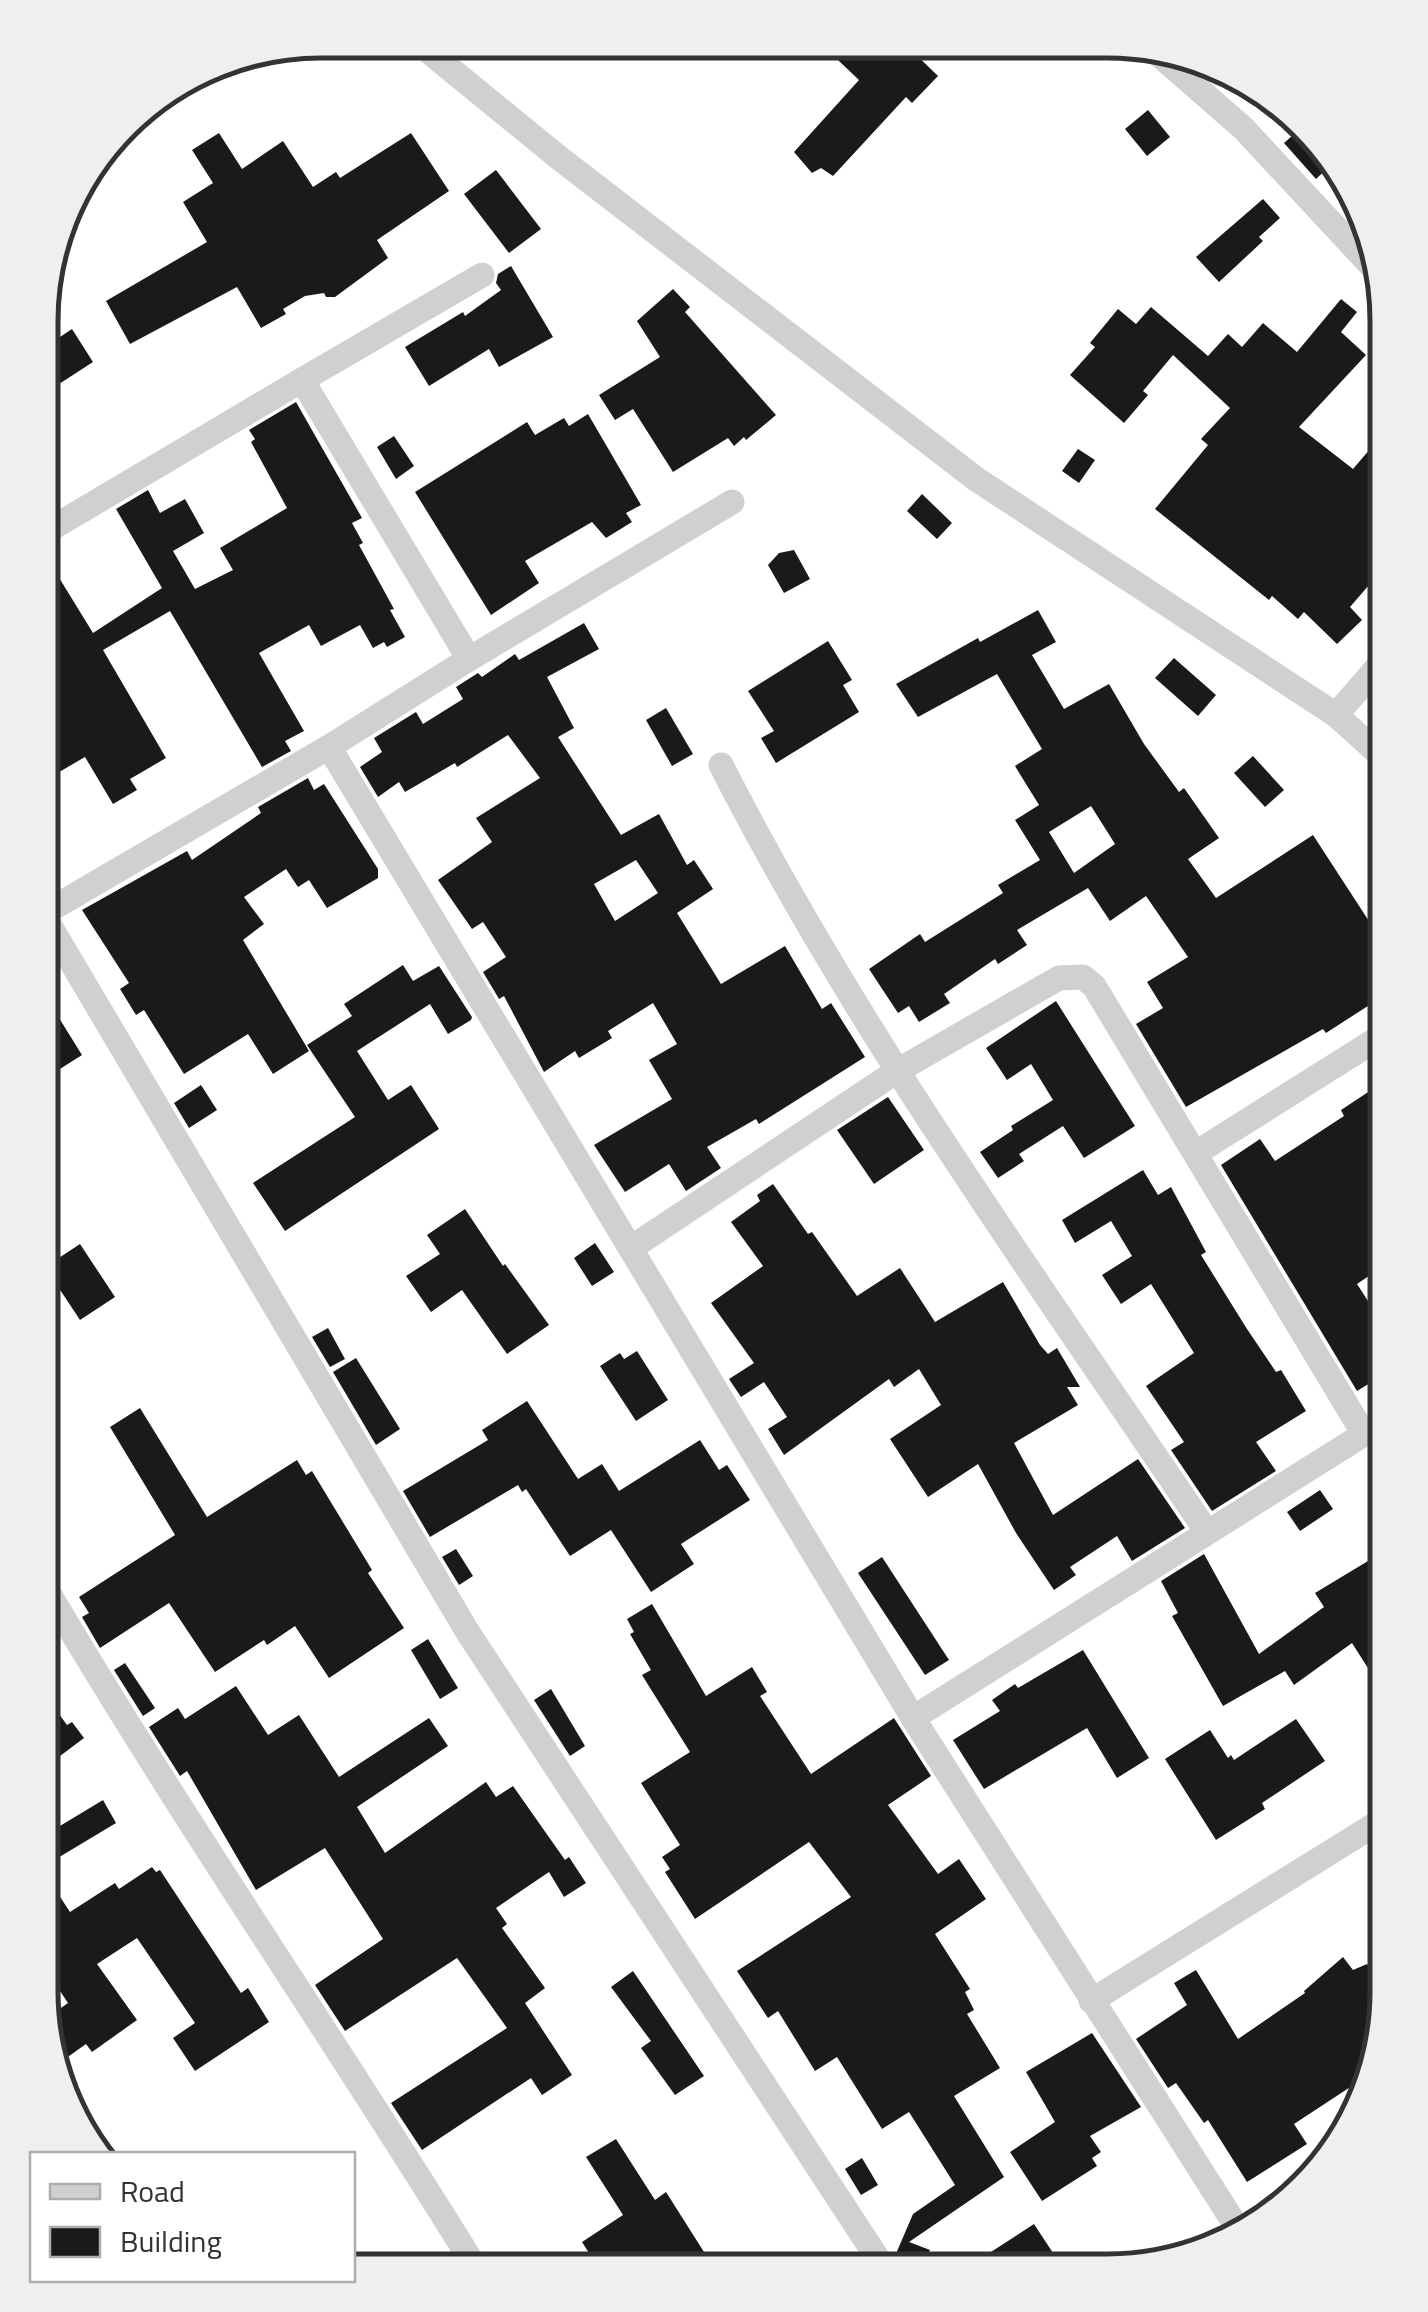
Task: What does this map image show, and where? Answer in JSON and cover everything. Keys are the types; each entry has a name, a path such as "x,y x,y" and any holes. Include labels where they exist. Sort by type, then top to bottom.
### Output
{"street":[{"path":"438,58 558,157 976,479 1336,714 1370,745"},
{"path":"1171,65 1243,128 1362,255"},
{"path":"57,525 482,275"},
{"path":"302,380 469,659"},
{"path":"57,906 330,747 732,502"},
{"path":"1336,714 1370,675"},
{"path":"330,747 913,1718 1233,2222"},
{"path":"721,765 780,879 897,1072 1207,1532"},
{"path":"57,940 467,1632 875,2254"},
{"path":"632,1248 897,1072 1060,978 1084,976 1094,986 1364,1434"},
{"path":"1196,1153 1370,1043"},
{"path":"913,1718 1370,1430"},
{"path":"57,1609 122,1719 467,2254"},
{"path":"1091,2000 1370,1828"}],"building":[{"path":"836,58 919,58 938,76 912,103 906,97 833,176 821,168 812,173 794,152 859,80"},
{"path":"1148,110 1170,137 1147,156 1125,129"},
{"path":"219,133 242,169 283,141 313,187 336,172 340,178 411,133 449,191 377,240 388,258 335,297 326,297 324,293 305,296 283,309 286,314 261,328 237,287 130,344 106,301 207,242 183,202 213,183 192,150"},
{"path":"1294,134 1324,172 1316,179 1284,143"},
{"path":"496,170 541,229 509,253 464,194"},
{"path":"1263,199 1280,218 1259,237 1263,241 1219,282 1196,257"},
{"path":"511,266 553,337 499,367 489,349 429,386 405,347 463,312 465,316 501,290 496,283 498,274"},
{"path":"673,289 690,307 685,312 776,415 746,440 744,437 734,446 728,438 673,472 633,409 615,420 599,395 660,357 637,321"},
{"path":"1341,299 1357,312 1341,332 1366,355 1299,427 1353,469 1370,449 1370,584 1350,607 1362,620 1337,644 1304,612 1298,619 1272,596 1269,600 1155,509 1208,445 1201,439 1230,408 1173,355 1143,391 1148,395 1124,423 1070,375 1095,347 1090,343 1118,309 1136,324 1151,307 1208,356 1228,334 1242,347 1263,323 1297,352"},
{"path":"72,329 93,362 57,385 57,339"},
{"path":"296,402 362,518 352,523 363,543 359,545 405,637 387,647 384,642 373,648 360,625 321,646 309,625 259,653 304,731 285,741 291,751 262,767 170,611 103,650 166,758 130,779 137,790 113,804 85,757 57,773 57,574 93,633 162,588 116,509 148,490 160,513 185,499 204,533 173,551 195,589 233,570 220,548 287,508 251,442 255,439 249,430"},
{"path":"588,414 641,505 626,513 632,522 606,538 592,522 525,561 539,583 491,615 415,492 527,422 535,435 564,418 569,426"},
{"path":"394,436 414,466 396,479 377,447"},
{"path":"1078,449 1095,460 1079,483 1062,471"},
{"path":"922,494 952,523 937,539 907,511"},
{"path":"794,550 810,579 784,593 768,565 779,553"},
{"path":"1038,610 1056,642 1032,655 1064,709 1109,684 1144,744 1179,792 1184,788 1219,838 1188,859 1216,898 1313,835 1370,923 1370,1005 1326,1033 1323,1029 1186,1107 1136,1024 1163,1008 1147,982 1188,957 1146,896 1110,921 1088,888 1017,930 1027,945 998,964 995,959 944,994 950,1003 919,1022 909,1006 898,1013 869,969 920,934 925,942 1003,893 998,885 1040,860 1015,820 1039,805 1015,766 1042,749 997,674 918,717 896,684 978,638 980,642","holes":["1091,806 1115,844 1074,873 1049,832"]},
{"path":"584,623 599,649 547,677 574,728 558,737 621,835 659,814 687,865 694,860 713,889 677,913 721,984 785,946 822,1009 831,1003 865,1057 759,1124 756,1119 707,1147 721,1168 686,1191 669,1164 625,1192 594,1145 672,1099 649,1060 677,1044 653,1003 608,1031 612,1038 579,1058 575,1051 544,1072 504,996 499,999 483,972 506,957 483,922 472,929 438,880 492,842 476,818 540,778 508,735 457,767 455,763 405,792 399,782 378,797 360,767 382,752 374,738 416,712 423,724 463,699 456,687 478,673 482,677 515,654 519,660","holes":["636,860 658,893 615,921 594,884"]},
{"path":"828,641 852,680 843,685 859,712 776,763 761,738 774,731 748,691"},
{"path":"1174,658 1216,695 1198,716 1155,678"},
{"path":"666,708 693,754 672,766 646,720"},
{"path":"1253,756 1284,790 1265,807 1234,773"},
{"path":"308,778 314,790 324,784 378,869 378,878 327,908 309,880 298,887 286,869 244,897 264,924 243,940 309,1051 273,1074 248,1034 184,1074 144,1010 136,1015 120,989 129,983 82,910 187,851 192,860 261,813 258,807"},
{"path":"403,965 413,981 439,966 471,1020 448,1034 430,1004 357,1051 388,1100 411,1085 439,1129 285,1231 253,1183 355,1117 307,1045 352,1016 344,1004"},
{"path":"1056,1001 1135,1126 1084,1158 1063,1126 1019,1154 1024,1161 998,1178 980,1152 1013,1130 1011,1126 1053,1100 1031,1064 1007,1080 986,1048"},
{"path":"57,1015 82,1055 57,1071"},
{"path":"201,1085 217,1110 189,1128 174,1103"},
{"path":"1370,1091 1370,1275 1357,1284 1370,1304 1370,1383 1357,1391 1221,1165 1260,1139 1275,1161 1344,1116 1341,1110"},
{"path":"888,1097 924,1150 874,1184 837,1130"},
{"path":"1143,1170 1158,1195 1171,1187 1206,1252 1201,1255 1247,1329 1276,1372 1281,1370 1306,1411 1256,1442 1276,1471 1212,1511 1171,1450 1184,1442 1146,1386 1194,1353 1151,1284 1121,1304 1102,1275 1132,1256 1111,1221 1075,1243 1062,1220"},
{"path":"773,1184 857,1296 900,1268 935,1322 1003,1282 1040,1345 1048,1354 1057,1348 1080,1387 1067,1387 1078,1405 1014,1443 1053,1515 1138,1459 1185,1528 1132,1561 1117,1536 1070,1567 1076,1575 1054,1590 1016,1533 978,1464 928,1497 890,1439 941,1405 919,1369 894,1387 889,1379 784,1455 768,1429 787,1417 764,1382 741,1397 729,1379 754,1363 711,1303 763,1266 731,1222 760,1201 757,1195"},
{"path":"465,1209 549,1325 507,1354 462,1290 431,1312 406,1276 440,1254 427,1235"},
{"path":"595,1243 614,1272 592,1286 574,1258"},
{"path":"80,1244 115,1297 80,1320 57,1285 57,1259"},
{"path":"328,1328 345,1359 330,1367 312,1337"},
{"path":"637,1351 668,1400 636,1421 600,1366 620,1353 624,1359"},
{"path":"356,1358 400,1429 376,1445 333,1372"},
{"path":"527,1401 578,1479 602,1464 619,1491 700,1440 719,1470 727,1465 750,1500 681,1544 694,1564 651,1592 611,1530 570,1556 526,1489 522,1492 518,1485 430,1537 403,1491 488,1440 482,1430"},
{"path":"140,1408 207,1517 297,1460 306,1475 312,1471 372,1570 368,1573 404,1628 329,1678 295,1626 267,1645 264,1640 215,1672 169,1603 100,1648 82,1617 89,1613 79,1597 175,1535 110,1427"},
{"path":"1320,1490 1333,1509 1300,1531 1287,1512"},
{"path":"456,1549 473,1576 459,1585 442,1557"},
{"path":"1204,1554 1259,1654 1324,1607 1315,1593 1370,1560 1370,1671 1352,1643 1294,1685 1285,1671 1223,1706 1172,1616 1178,1613 1161,1581"},
{"path":"882,1557 949,1660 925,1675 858,1573"},
{"path":"652,1604 706,1696 752,1667 767,1692 760,1696 811,1774 894,1718 931,1776 888,1805 938,1874 959,1859 986,1899 935,1934 970,1989 965,1992 974,2010 967,2014 1000,2068 954,2096 1004,2177 909,2242 930,2250 928,2254 896,2254 913,2214 955,2185 909,2112 882,2129 837,2057 815,2071 778,2011 768,2018 737,1971 851,1897 809,1842 695,1919 665,1872 670,1869 662,1857 680,1845 641,1783 690,1752 642,1675 651,1670 630,1634 634,1632 627,1619"},
{"path":"428,1639 458,1688 440,1699 411,1650"},
{"path":"1083,1650 1149,1758 1117,1778 1087,1728 984,1789 953,1740 1000,1711 992,1700 1015,1684 1018,1688"},
{"path":"125,1663 155,1708 143,1716 114,1670"},
{"path":"236,1686 268,1735 299,1715 339,1777 429,1718 448,1746 357,1807 385,1853 486,1782 496,1797 513,1786 586,1883 564,1897 549,1872 496,1908 507,1924 502,1928 545,1988 525,2003 572,2075 542,2095 531,2078 422,2150 391,2103 507,2028 457,1958 345,2031 315,1985 383,1939 325,1848 256,1890 187,1771 180,1776 149,1727 178,1708 185,1719"},
{"path":"551,1689 585,1746 570,1756 534,1700"},
{"path":"57,1711 67,1725 72,1722 84,1738 57,1758"},
{"path":"1296,1719 1325,1761 1262,1803 1265,1809 1216,1840 1165,1759 1210,1730 1228,1758 1231,1755 1234,1760"},
{"path":"103,1800 116,1823 57,1858 57,1828"},
{"path":"152,1867 156,1872 160,1870 241,1993 248,1988 269,2022 195,2071 173,2038 195,2023 137,1938 97,1964 137,2020 92,2052 86,2044 66,2058 59,2010 68,2003 57,1986 57,1892 70,1912 115,1883 119,1889"},
{"path":"1343,1957 1353,1970 1367,1964 1370,2009 1357,2076 1353,2085 1294,2124 1307,2144 1247,2182 1208,2120 1204,2123 1176,2083 1168,2088 1136,2039 1187,2005 1174,1983 1196,1970 1238,2039"},
{"path":"633,1971 704,2076 675,2095 641,2048 651,2041 611,1987"},
{"path":"1092,2033 1141,2107 1090,2136 1101,2152 1092,2158 1097,2166 1042,2201 1010,2152 1055,2122 1026,2072"},
{"path":"616,2139 655,2200 666,2192 705,2254 587,2254 582,2242 623,2215 586,2157"},
{"path":"862,2158 878,2185 861,2195 845,2169"},
{"path":"1034,2224 1053,2253 1051,2254 988,2254"}]}
